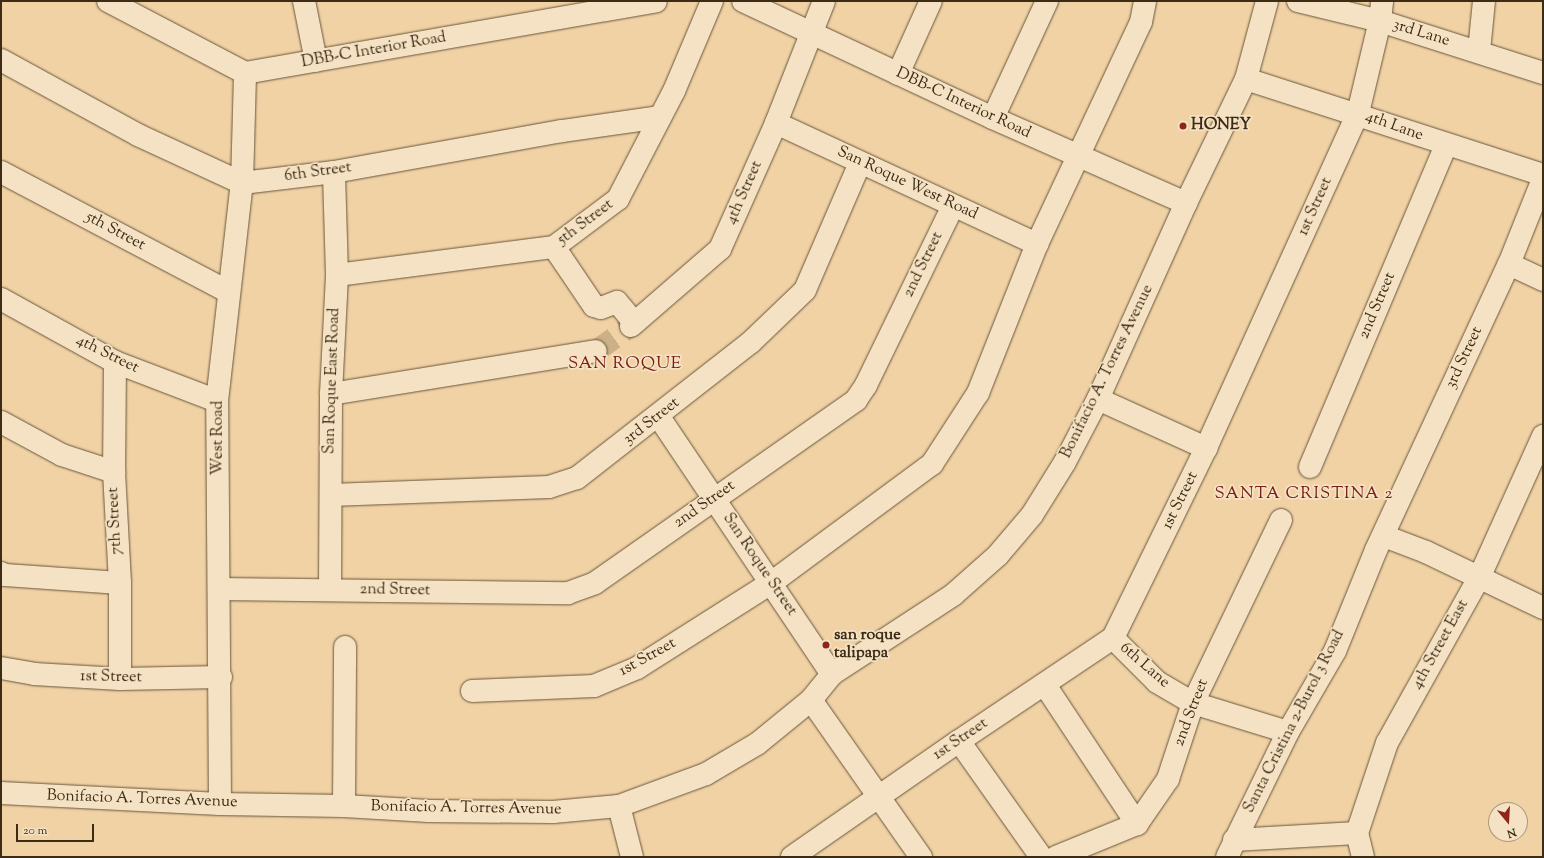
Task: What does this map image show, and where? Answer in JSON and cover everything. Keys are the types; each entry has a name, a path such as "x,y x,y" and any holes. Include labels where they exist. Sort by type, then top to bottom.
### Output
{"street":[{"path":"108,1 245,73"},
{"path":"304,1 316,61"},
{"name":"DBB-C Interior Road","path":"245,73 656,1"},
{"name":"5th Street","path":"336,275 554,247 618,199 674,90 712,1"},
{"name":"DBB-C Interior Road","path":"742,1 993,118 1186,203"},
{"name":"4th Street","path":"554,247 594,306 601,308 617,302 632,324 720,250 776,123 824,1"},
{"path":"898,74 931,1"},
{"path":"993,118 1047,1"},
{"name":"1st Street","path":"472,691 594,686 637,668 771,582 932,464 978,393 1037,244 1141,22 1145,1"},
{"name":"Bonifacio A. Torres Avenue","path":"1,793 220,804 344,806 429,811 553,812 620,806 706,774 757,744 811,700 832,674 954,595 998,555 1032,515 1065,462 1098,399 1186,203 1246,79 1267,1"},
{"name":"3rd Lane","path":"1298,1 1381,11 1479,51 1543,73"},
{"path":"1479,51 1484,1"},
{"name":"1st Street","path":"792,857 959,741 1045,685 1113,638 1206,448 1358,113 1381,11"},
{"path":"1,60 138,135 242,183"},
{"name":"West Road","path":"220,804 221,677 217,401 242,183 245,73"},
{"name":"4th Lane","path":"1246,79 1358,113 1446,145 1543,175"},
{"name":"6th Street","path":"242,183 334,172 562,131 660,118"},
{"name":"San Roque West Road","path":"776,123 1037,244"},
{"name":"2nd Street","path":"1310,467 1446,145"},
{"name":"3rd Street","path":"331,495 550,487 577,478 659,417 750,343 805,290 860,163"},
{"name":"5th Street","path":"1,172 229,292"},
{"name":"San Roque East Road","path":"330,590 331,394 336,275 334,172"},
{"name":"3rd Street","path":"1371,565 1508,264 1543,179"},
{"name":"2nd Street","path":"219,589 568,593 595,583 856,400 866,385 953,206"},
{"path":"1508,264 1543,280"},
{"name":"4th Street","path":"1,299 115,362 217,401"},
{"path":"331,394 596,352"},
{"name":"7th Street","path":"115,362 114,472 120,583 120,679"},
{"path":"1098,399 1206,448"},
{"name":"San Roque Street","path":"659,417 715,498 832,674"},
{"path":"1,422 62,455 114,472"},
{"name":"4th Street East","path":"1357,833 1387,743 1478,578 1543,436"},
{"name":"2nd Street","path":"1137,824 1168,779 1193,702 1281,520"},
{"path":"1384,536 1426,552 1543,608"},
{"name":"Santa Cristina 2-Burol 3 Road","path":"1230,849 1288,732 1335,651 1371,565"},
{"path":"1,573 6,575 120,583"},
{"name":"6th Lane","path":"1113,638 1157,682 1193,702 1288,732"},
{"path":"344,806 345,648"},
{"name":"1st Street","path":"1,668 34,674 120,679 221,677"},
{"path":"1045,685 1137,824 1056,857"},
{"path":"811,700 920,857"},
{"path":"959,741 1041,857"},
{"path":"620,806 632,857"},
{"path":"1230,849 1357,833 1363,857"}],"tunnel":[{"path":"596,351 631,326"}],"place":[{"name":"HONEY","path":"1183,126"},
{"name":"san roque talipapa","path":"826,645"}],"district":[{"name":"SAN ROQUE","path":"625,365"},
{"name":"SANTA CRISTINA 2","path":"1304,495"}]}
